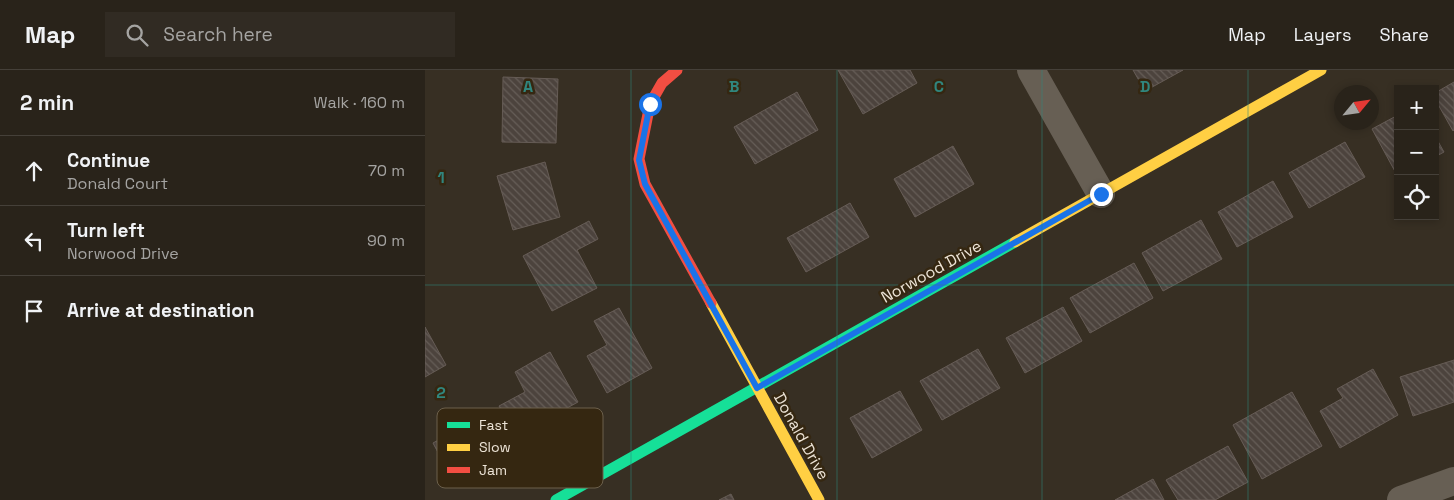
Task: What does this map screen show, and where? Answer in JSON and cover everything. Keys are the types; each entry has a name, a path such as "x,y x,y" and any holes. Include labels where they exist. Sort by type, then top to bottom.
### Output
{"street":[{"name":"Donald Drive","path":"677,70 662,84 650,104 639,160 645,184 819,500"},
{"path":"1031,70 1101,194"},
{"name":"Norwood Drive","path":"603,474 1321,70"},
{"path":"1401,500 1454,481"},
{"name":"Norwood Drive","path":"556,500 578,488"}],"building":[{"path":"838,70 910,70 917,83 863,114"},
{"path":"1133,70 1183,70 1145,91"},
{"path":"503,77 558,79 556,143 502,142"},
{"path":"1454,82 1453,131 1439,106 1439,91"},
{"path":"797,92 818,130 755,164 734,127"},
{"path":"1394,117 1394,170 1373,130 1379,130 1379,125"},
{"path":"1345,142 1365,177 1309,208 1289,173"},
{"path":"1439,143 1444,152 1439,155"},
{"path":"953,146 974,184 915,217 894,179"},
{"path":"545,162 560,217 513,230 497,176"},
{"path":"1273,181 1293,217 1237,247 1218,212"},
{"path":"850,203 869,237 806,272 787,238"},
{"path":"1201,220 1222,259 1163,291 1142,253"},
{"path":"589,221 598,239 577,250 597,288 552,311 523,256"},
{"path":"1134,263 1153,298 1090,333 1070,298"},
{"path":"1063,307 1082,341 1025,373 1006,338"},
{"path":"619,308 652,368 607,393 587,356 607,345 594,321"},
{"path":"425,327 446,365 425,377"},
{"path":"978,349 1000,388 942,420 920,381"},
{"path":"550,352 578,402 567,408 500,408 499,406 525,392 515,372"},
{"path":"1454,360 1454,402 1413,416 1400,377"},
{"path":"1373,369 1398,415 1340,448 1320,411 1343,398 1337,389"},
{"path":"900,391 922,430 872,458 850,418"},
{"path":"1292,392 1322,446 1262,479 1233,425"},
{"path":"437,441 437,451 433,443"},
{"path":"1228,446 1248,482 1215,500 1178,500 1166,480"},
{"path":"1153,479 1164,500 1115,500"},
{"path":"731,494 734,500 719,500"}],"traffic: fast":[{"path":"603,474 1015,242"},
{"path":"556,500 577,488"}],"traffic: slow":[{"path":"1015,242 1321,70"},
{"path":"711,303 819,500"}],"traffic: jam":[{"path":"677,70 662,83 650,104 639,159 645,184 711,303"}],"route":[{"path":"650,104 639,160 645,184 757,388 1101,194"}]}
